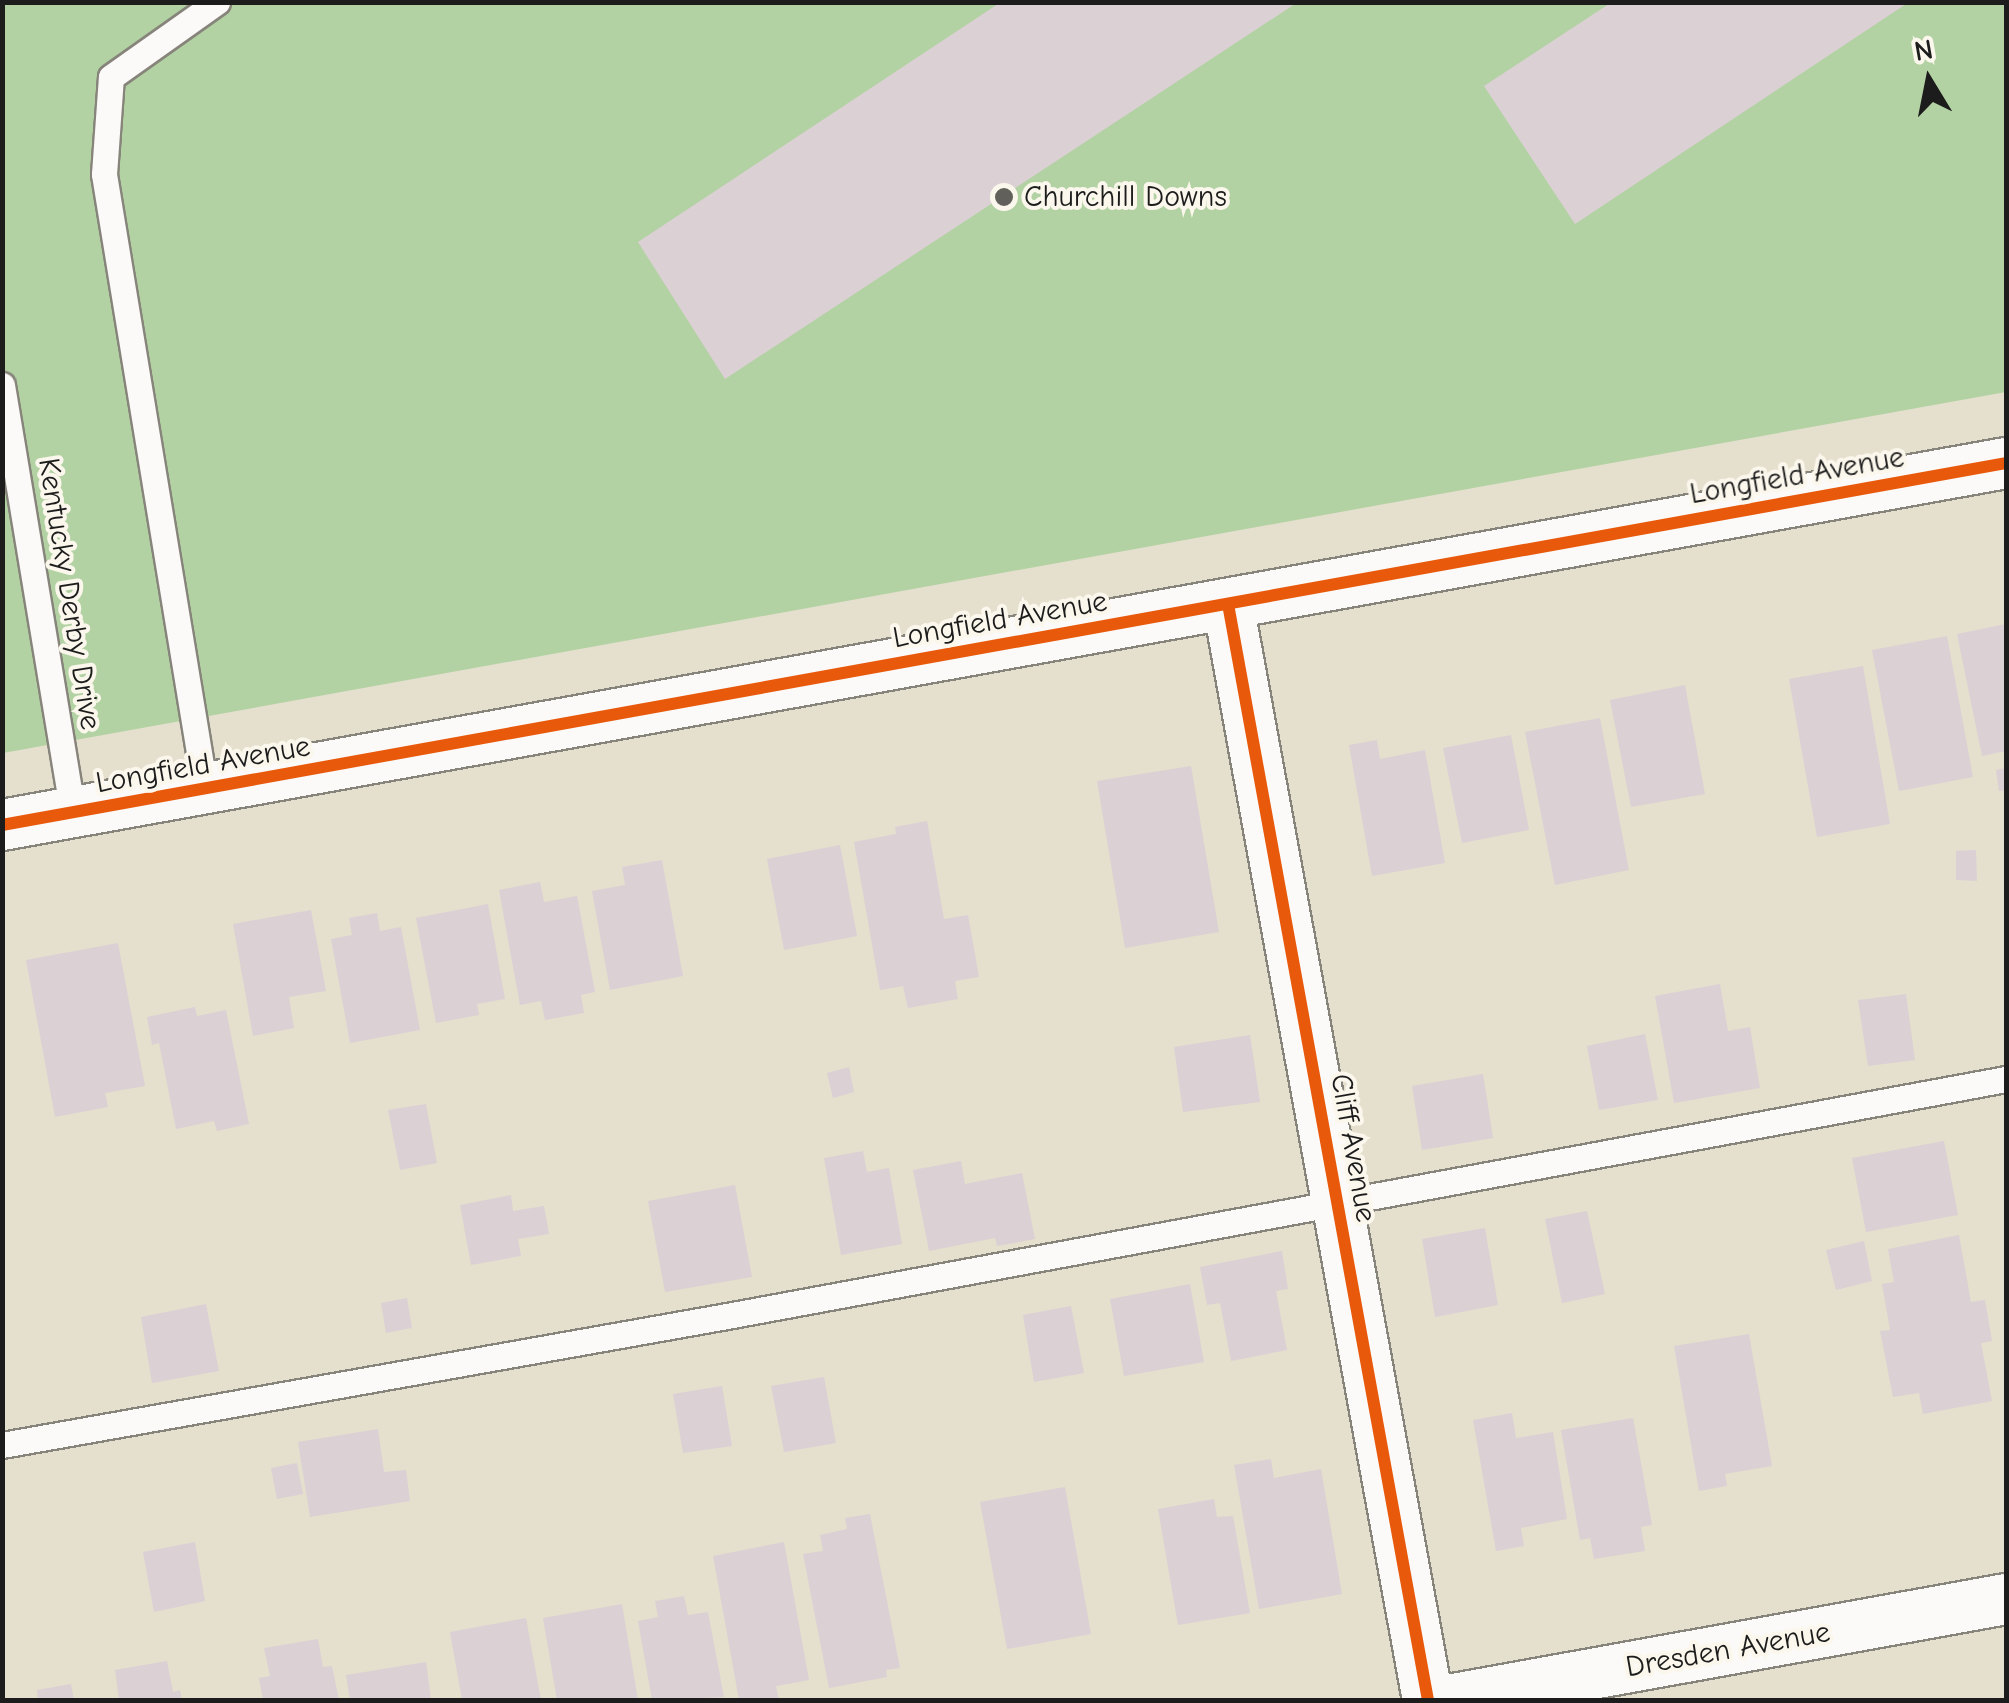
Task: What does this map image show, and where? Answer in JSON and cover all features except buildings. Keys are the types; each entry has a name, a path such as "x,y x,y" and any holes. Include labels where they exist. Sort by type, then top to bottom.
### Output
{"street":[{"name":"Longfield Avenue","path":"2,825 2006,463"},
{"name":"Cliff Avenue","path":"1228,604 1428,1700"},
{"name":"Dresden Avenue","path":"1448,1700 2006,1599"}],"lane":[{"path":"205,790 104,174 111,77 217,2"},
{"name":"Kentucky Derby Drive","path":"2,385 73,814"},
{"path":"2,1445 2006,1079"}],"green space":[{"name":"Churchill Downs","path":"3,3 2006,3 2006,392 3,753"}],"cycle path":[{"path":"2,825 2006,463"},
{"path":"1228,604 1428,1700"}],"place":[{"name":"Churchill Downs","path":"1004,197"}]}
